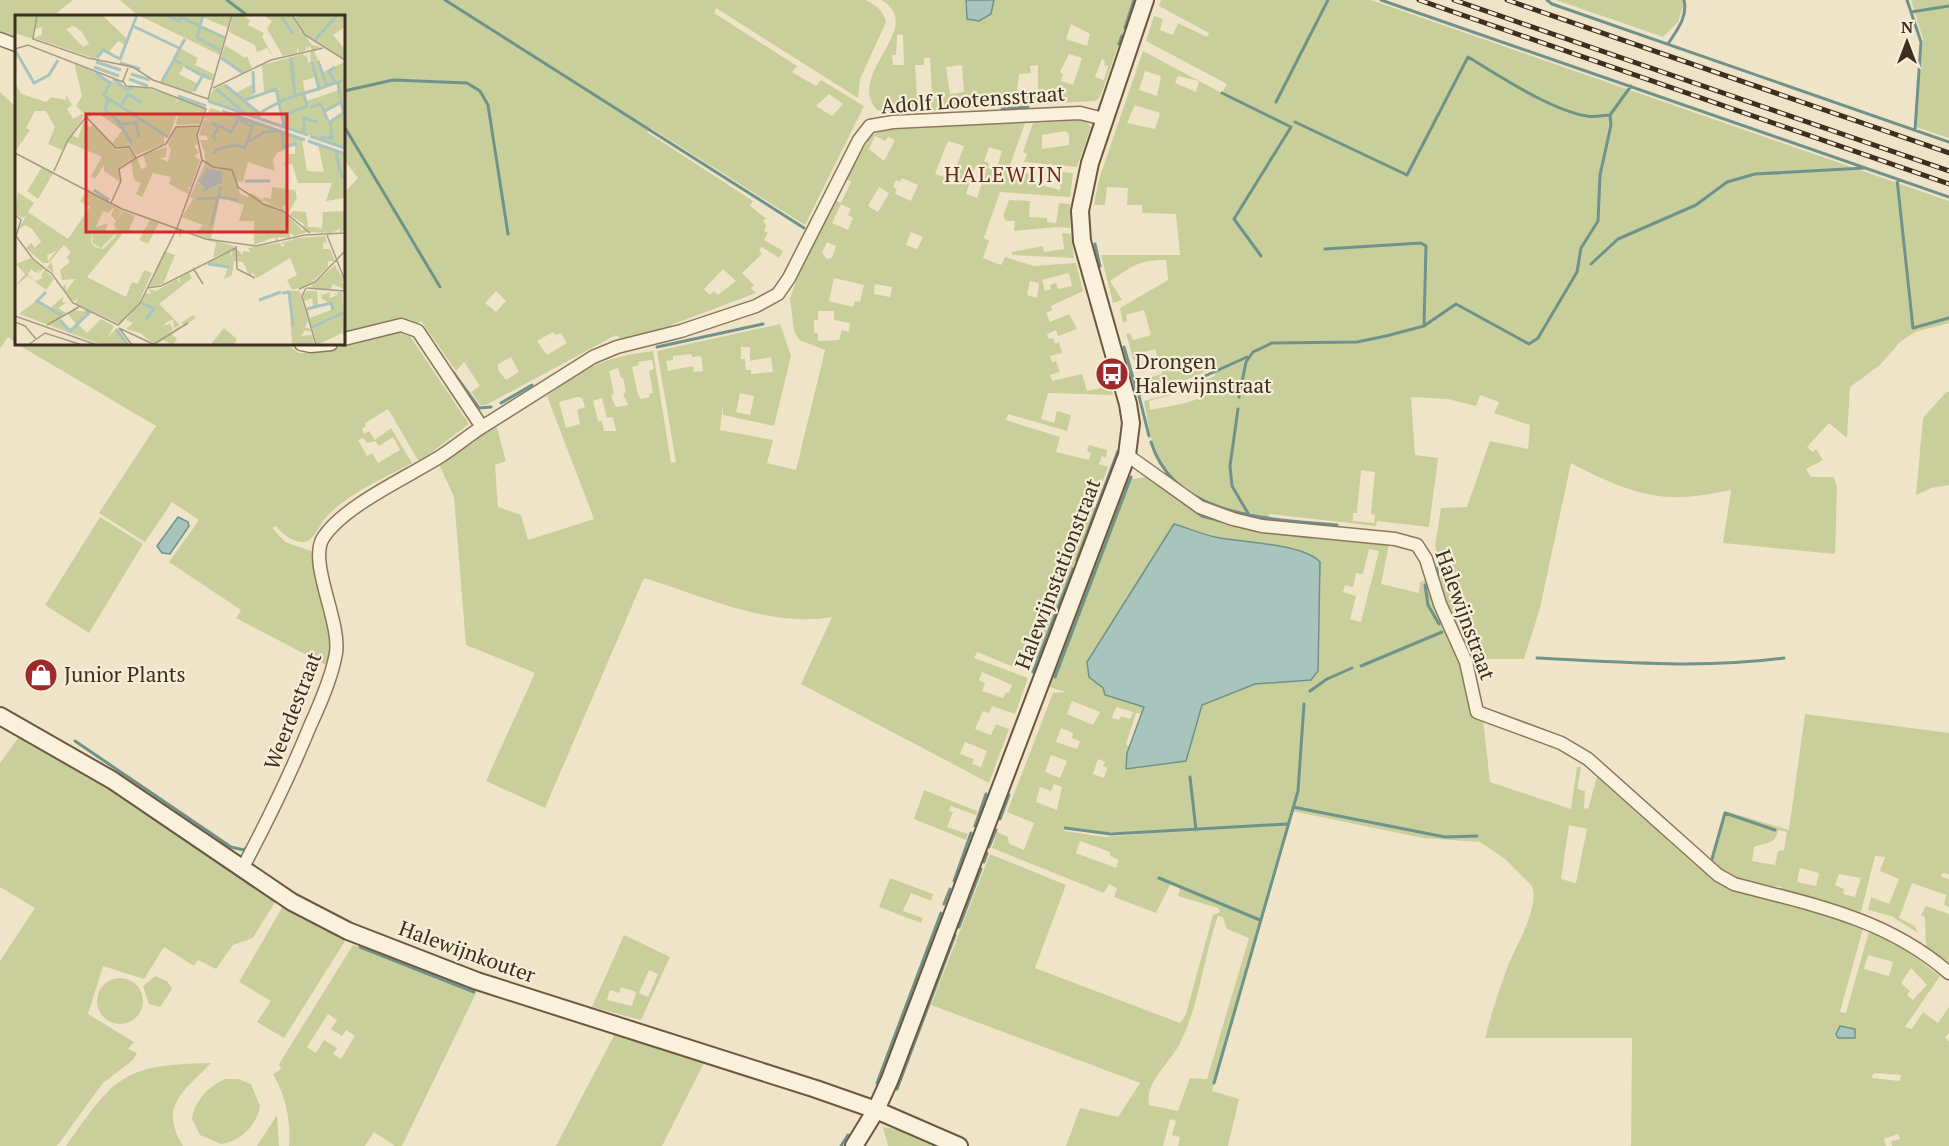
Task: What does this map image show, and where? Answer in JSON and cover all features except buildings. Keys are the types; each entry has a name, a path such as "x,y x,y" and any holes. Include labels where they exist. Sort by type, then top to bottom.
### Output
{"street":[{"name":"Halewijnstationstraat","path":"854,1146 876,1110 1127,455 1131,423 1128,404 1086,257 1080,225 1082,194 1104,119 1145,0"},
{"path":"0,39 15,45"},
{"name":"Adolf Lootensstraat","path":"482,427 593,357 617,346 681,331 756,306 778,294 789,278 859,140 870,126 893,122 1080,113 1104,119"},
{"path":"345,339 401,325 418,331 482,427"},
{"path":"306,345 321,345"},
{"name":"Weerdestraat","path":"242,869 284,788 318,708 335,657 337,630 322,574 319,557 321,541 348,514 444,455 482,427"},
{"name":"Halewijnstraat","path":"1127,455 1200,507 1233,519 1262,525 1395,539 1417,545 1426,559 1440,604 1466,662 1477,712 1561,743 1588,759 1710,868 1734,884 1872,923 1913,945 1949,973"},
{"name":"Halewijnkouter","path":"0,716 112,780 292,902 348,931 415,959 876,1110 959,1146"}],"green space":[{"path":"0,0 73,0 54,15 15,15 15,40 0,32"},
{"path":"120,0 866,0 879,9 886,22 860,79 858,98 716,8 714,13 797,66 792,72 816,86 821,80 864,106 805,225 651,128 647,132 753,201 750,206 767,219 763,220 766,226 764,231 768,233 764,240 783,251 779,258 762,247 759,250 762,254 742,273 754,285 751,288 756,293 671,325 674,328 622,340 616,335 486,405 480,405 471,392 480,386 464,362 456,371 421,321 417,324 407,321 345,335 345,192 358,178 345,161 345,15 138,15","holes":["829,94 843,104 832,116 816,106","723,269 736,281 718,295 714,291 710,295 704,289","496,291 506,301 496,312 485,303","553,332 556,335 561,333 567,343 547,355 537,341","511,357 519,372 506,380 498,370 498,364"]},
{"path":"881,0 966,0 965,7 991,14 994,0 1135,0 1100,97 1095,101 890,113 877,110 870,96 870,81 892,37 896,24 893,11","holes":["1071,24 1090,34 1087,46 1066,39","903,34 904,65 893,65 892,55 896,55 897,35","1069,54 1082,58 1073,85 1061,81 1063,74 1060,72","924,58 930,58 932,95 917,96 915,65 924,65","1102,59 1105,61 1104,65 1108,66 1104,80 1095,77","962,65 964,92 950,94 946,67","1038,65 1038,90 1017,90 1019,74 1031,73 1030,66"]},
{"path":"1161,0 1371,0 1949,201 1949,323 1915,332 1900,342 1880,365 1850,387 1847,438 1829,423 1807,447 1813,452 1816,449 1823,460 1806,469 1811,477 1834,477 1837,488 1835,554 1723,543 1731,490 1685,497 1655,495 1626,488 1571,463 1540,608 1524,659 1474,659 1467,656 1440,597 1441,572 1435,546 1441,508 1467,507 1490,441 1528,449 1530,425 1494,413 1499,402 1480,395 1476,406 1448,399 1411,397 1415,455 1438,458 1429,527 1377,521 1376,526 1269,514 1269,524 1208,501 1180,483 1169,473 1156,454 1144,401 1178,392 1215,376 1214,368 1186,380 1148,390 1144,379 1162,374 1155,349 1137,354 1138,360 1134,361 1126,334 1130,333 1133,340 1151,335 1144,310 1126,315 1127,321 1123,323 1120,308 1168,280 1166,260 1141,263 1110,281 1122,300 1113,303 1101,255 1180,255 1176,214 1142,213 1142,205 1127,205 1128,188 1107,187 1105,205 1094,205 1099,179 1143,51 1222,93 1227,84 1146,41 1154,16 1163,19 1160,30 1173,35 1178,23 1207,37 1209,33 1159,6","holes":["1145,71 1161,76 1157,96 1139,90","1178,76 1199,81 1196,92 1175,83","1135,105 1160,113 1155,129 1127,123","1196,388 1200,398 1150,410 1149,401","1361,470 1375,472 1371,514 1375,515 1374,523 1353,521 1353,513 1357,513"]},
{"path":"1556,0 1685,0 1678,22 1663,37"},
{"path":"1911,0 1949,0 1949,138 1916,127 1923,39"},
{"path":"0,92 15,106 15,342 8,337 0,349"},
{"path":"1085,120 1091,127 1077,167 1024,162 1027,154 1023,152 1033,123","holes":["1065,131 1069,134 1069,145 1042,149 1042,135"]},
{"path":"1025,123 1008,171 1034,174 1034,183 1060,190 1062,172 1073,173 1070,197 1000,192 984,238 989,241 983,258 1001,265 1005,257 1034,266 1076,263 1083,291 1051,306 1052,310 1046,313 1050,322 1069,314 1077,329 1058,336 1056,330 1047,334 1049,339 1053,338 1055,344 1059,342 1062,353 1050,356 1052,362 1056,361 1060,372 1050,375 1052,381 1082,374 1087,391 1101,388 1098,379 1108,376 1113,395 1048,393 1041,419 1054,423 1057,411 1071,415 1067,431 1008,414 1006,420 1060,437 1056,452 1089,460 1091,453 1087,451 1089,445 1107,450 1106,458 1102,456 1099,464 1108,467 1093,506 1096,508 1041,656 1014,667 977,652 974,658 1028,678 1015,714 992,706 989,713 983,711 975,729 991,735 996,724 1009,729 989,783 801,684 832,617 784,618 760,614 644,578 545,808 486,781 535,673 466,645 454,497 439,464 496,425 506,461 495,465 498,507 521,515 528,540 594,519 547,396 596,364 653,351 671,463 676,462 657,351 780,324 791,356 774,426 723,415 723,404 720,430 773,440 767,463 796,470 825,350 799,340 794,331 790,298 802,265 835,200 841,203 851,182 847,179 871,135 884,130","holes":["875,136 885,141 888,137 895,140 884,161 869,149","948,141 964,146 955,171 961,173 958,182 935,174","989,147 1002,151 996,170 988,168 989,163 984,161","975,167 986,171 977,198 966,194","902,178 918,185 911,201 895,194 897,189 893,187 896,180 900,182","879,187 889,193 878,212 868,206","841,204 851,209 848,215 853,218 848,230 832,223","911,232 923,237 917,249 906,245","827,242 836,246 832,258 827,259 822,253","1069,273 1072,286 1058,289 1056,283 1050,285 1051,289 1045,291 1042,280","834,278 864,285 860,302 855,301 853,307 829,301","1030,281 1039,283 1037,298 1027,295","875,284 892,287 890,297 874,294","818,311 834,311 834,320 850,323 849,332 842,330 839,340 818,341 818,333 814,333 814,320 818,320","741,347 750,347 750,361 771,357 773,372 751,374 751,370 746,370 745,359 741,359","691,354 692,357 701,356 703,371 694,372 693,366 668,371 666,361 673,360 673,356","652,360 654,369 649,371 653,393 649,394 650,397 641,399 638,395 632,367 639,365 638,362","618,368 623,378 626,392 623,394 628,405 616,407 611,396 614,394 609,371","740,393 754,396 750,415 736,412","577,397 582,398 585,407 577,410 580,424 566,428 559,402","602,398 607,418 613,417 616,431 604,431 602,421 598,421 593,401","982,672 1012,685 1009,693 1006,692 1003,698 982,691 985,683 979,680","965,742 987,751 981,767 972,764 974,759 960,754"]},
{"path":"1009,200 1030,201 1029,217 1047,218 1047,222 1056,223 1059,203 1070,204 1070,228 1014,231 1015,221 1006,221 1003,216"},
{"path":"1062,233 1071,234 1074,258 1012,255 1012,252 1043,246 1044,252 1064,249"},
{"path":"396,332 410,336 469,424 419,462 388,409 365,423 366,426 362,429 364,434 369,431 375,440 391,428 412,463 347,499 328,515 308,541 296,541 276,526 272,528 285,542 311,551 330,622 330,651 326,665 236,618 241,610 169,562 199,520 172,502 145,542 99,513 156,426 19,345 287,345 299,353 319,352","holes":["393,437 400,450 378,463 372,453 367,456 358,440 363,438 367,443 375,441 379,446"]},
{"path":"1946,392 1949,392 1949,485 1931,488 1916,495 1923,418"},
{"path":"1128,477 1134,479 1146,477 1155,481 1188,506 1330,539 1389,544 1381,584 1419,593 1420,582 1426,580 1430,595 1461,663 1473,719 1483,719 1490,782 1571,809 1577,767 1581,767 1577,789 1585,791 1584,808 1588,809 1598,773 1694,862 1725,885 1758,897 1856,923 1855,926 1863,928 1840,1012 1846,1013 1869,931 1905,949 1940,976 1905,1027 1912,1029 1923,1012 1938,1023 1949,1007 1949,1033 1945,1037 1949,1042 1949,1146 1892,1146 1891,1141 1900,1139 1898,1134 1884,1139 1886,1146 1631,1146 1632,1038 1485,1038 1506,971 1525,929 1534,895 1532,886 1505,859 1480,842 1423,838 1292,811 1212,1091 1239,1099 1228,1146 1178,1146 1180,1137 1172,1135 1176,1121 1170,1119 1163,1146 1066,1146 1080,1108 1118,1117 1140,1083 931,1005 990,854 1066,885 1035,968 1180,1023 1186,1014 1213,915 1220,912 1218,908 1178,896 1180,889 1171,883 1156,913 1114,897 1117,888 1109,884 1104,893 992,848 997,832 1008,837 1009,844 1024,850 1034,823 1007,812 1053,693 1066,692 1049,687","holes":["1174,524 1212,536 1250,544 1311,680 1256,684 1221,695 1188,712 1127,753 1129,748 1126,744 1136,713 1142,714 1145,707 1105,695 1103,688 1089,677 1087,661","1369,549 1379,551 1361,622 1350,619 1356,596 1343,592 1345,585 1353,587 1356,573 1363,574","1072,701 1100,712 1093,725 1067,714","1116,707 1133,712 1130,719 1121,716 1119,720 1112,718","1061,728 1073,733 1072,738 1080,741 1077,749 1056,742","1051,755 1067,761 1060,778 1045,772","1098,759 1105,762 1103,766 1107,768 1104,778 1093,774","1054,784 1062,787 1057,810 1036,802 1040,787 1051,791","1569,825 1587,829 1576,883 1561,879","1062,827 1098,832 1167,832 1104,837 1065,831","1080,841 1110,852 1110,856 1119,860 1116,868 1076,853","1218,916 1223,917 1227,929 1249,938 1207,1079 1190,1078 1178,1111 1149,1105 1154,1081 1179,1045 1197,998","1868,955 1893,962 1889,976 1864,969","1911,968 1927,985 1913,1000 1907,995 1910,991 1901,983","1874,1073 1901,1075 1900,1081 1871,1078"]},
{"path":"100,517 143,544 89,633 45,605"},
{"path":"1805,714 1949,733 1949,874 1942,873 1941,877 1949,879 1949,907 1944,905 1946,895 1912,883 1899,918 1915,926 1918,933 1891,916 1868,910 1871,897 1889,904 1899,879 1880,871 1885,857 1875,856 1861,912 1784,892 1781,887 1767,887 1744,882 1710,862 1725,811 1789,830","holes":["1778,830 1787,832 1784,850 1778,851 1775,865 1752,861 1754,847 1771,842","1800,868 1819,873 1816,886 1797,882","1839,874 1861,878 1855,897 1843,894 1844,889 1835,885"]},
{"path":"21,734 118,791 275,902 253,938 233,945 216,969 198,960 194,966 164,947 144,979 103,966 88,1014 134,1042 128,1049 137,1053 133,1060 103,1083 57,1146 0,1146 0,961 35,908 0,887 0,763"},
{"path":"924,790 977,811 976,815 951,806 949,811 953,812 947,827 968,834 966,840 914,819"},
{"path":"890,878 933,894 931,901 911,893 903,911 923,918 921,923 879,907"},
{"path":"283,906 345,941 284,1038 257,1022 271,1001 239,982"},
{"path":"1926,906 1949,914 1949,966 1926,947 1925,917 1921,915"},
{"path":"624,935 670,957 641,1020 592,1007","holes":["649,970 658,974 648,997 639,993","621,987 636,992 632,1006 607,1000 610,990 619,993"]},
{"path":"353,945 476,993 402,1146 395,1146 374,1132 365,1146 289,1146 287,1109 273,1074 281,1069 279,1064","holes":["328,1014 337,1020 331,1029 342,1036 346,1030 355,1036 341,1059 333,1054 337,1048 324,1040 316,1053 307,1047"]},
{"path":"155,976 167,981 172,989 160,1007 149,1004 143,986"},
{"path":"120,978 136,985 143,1001 136,1017 120,1024 104,1017 97,1001 104,985"},
{"path":"615,1034 705,1061 662,1146 556,1146"},
{"path":"211,1063 184,1091 174,1109 173,1120 183,1146 66,1146 97,1103 124,1079 140,1071 158,1067"},
{"path":"225,1079 238,1079 251,1084 260,1106 255,1120 241,1136 221,1144 200,1135 192,1119 193,1112 203,1095"},
{"path":"277,1115 279,1146 257,1146"},
{"path":"883,1127 897,1129 947,1146 888,1146"}],"water":[{"path":"966,0 994,0 991,14 979,21 967,19"},
{"path":"178,517 188,522 189,526 170,554 162,553 157,546"},
{"path":"1174,524 1215,537 1286,547 1300,551 1320,562 1318,671 1311,680 1255,684 1202,705 1186,761 1126,769 1127,753 1144,707 1105,695 1103,688 1089,677 1087,662"},
{"path":"1840,1026 1855,1029 1855,1038 1838,1038 1836,1034"}],"waterway":[{"path":"227,0 247,15"},
{"path":"445,0 804,228"},
{"path":"1125,28 1134,0"},
{"path":"1276,102 1328,0"},
{"path":"1381,0 1949,197"},
{"path":"1547,0 1552,4 1949,142"},
{"path":"1668,44 1683,18 1684,0"},
{"path":"1907,0 1921,42 1915,130"},
{"path":"1911,12 1949,6"},
{"path":"1119,44 1122,36"},
{"path":"1295,122 1407,175 1468,57 1557,107 1590,117 1610,115"},
{"path":"345,91 393,80 467,83 480,91 488,105 508,234"},
{"path":"1239,397 1246,362 1253,352 1272,343 1357,342 1386,336 1424,326 1456,304 1529,344 1538,338 1577,272 1581,248 1598,221 1600,175 1611,125 1610,115 1631,86"},
{"path":"1222,93 1291,127 1234,219 1261,256"},
{"path":"1002,109 1028,107"},
{"path":"345,128 440,287"},
{"path":"1591,264 1618,239 1696,205 1727,182 1755,174 1864,168"},
{"path":"1897,179 1913,328 1949,318"},
{"path":"1325,249 1421,243 1426,246 1424,325"},
{"path":"1095,244 1100,266"},
{"path":"657,347 763,324"},
{"path":"1124,347 1137,392"},
{"path":"1149,436 1139,396 1142,393 1185,385 1247,357"},
{"path":"453,372 479,408 491,407"},
{"path":"501,403 532,385"},
{"path":"1238,409 1230,466 1232,486 1249,515"},
{"path":"1151,442 1163,467 1181,486 1203,500 1228,510 1256,516 1337,525"},
{"path":"1077,560 1118,451"},
{"path":"1055,677 1131,477"},
{"path":"1159,485 1202,516 1254,530"},
{"path":"1267,532 1311,537"},
{"path":"1437,568 1438,580"},
{"path":"1033,672 1073,569"},
{"path":"1425,585 1428,605 1439,624"},
{"path":"1361,666 1442,632"},
{"path":"1537,658 1691,664 1784,658"},
{"path":"1310,691 1327,679 1352,668"},
{"path":"1214,1083 1298,791 1304,704"},
{"path":"75,741 231,847 244,850 248,846"},
{"path":"1190,777 1196,830"},
{"path":"975,826 986,794"},
{"path":"1000,819 1009,795"},
{"path":"1293,807 1445,837 1477,836"},
{"path":"1712,859 1725,813 1775,830"},
{"path":"147,814 275,901"},
{"path":"1065,828 1111,834 1287,824"},
{"path":"989,847 996,830"},
{"path":"954,881 971,833"},
{"path":"984,862 987,853"},
{"path":"959,927 981,869"},
{"path":"1159,878 1260,920"},
{"path":"944,904 950,889"},
{"path":"877,1083 941,913"},
{"path":"305,918 346,939"},
{"path":"897,1089 955,935"},
{"path":"360,947 474,992"},
{"path":"841,1146 848,1135"}],"railway":[{"path":"1419,0 1949,184"},
{"path":"1454,0 1949,171"},
{"path":"1507,0 1949,153"}],"place":[{"name":"Drongen Halewijnstraat","path":"1112,374"},
{"name":"Junior Plants","path":"41,675"}],"district":[{"name":"HALEWIJN","path":"1004,174"}]}
